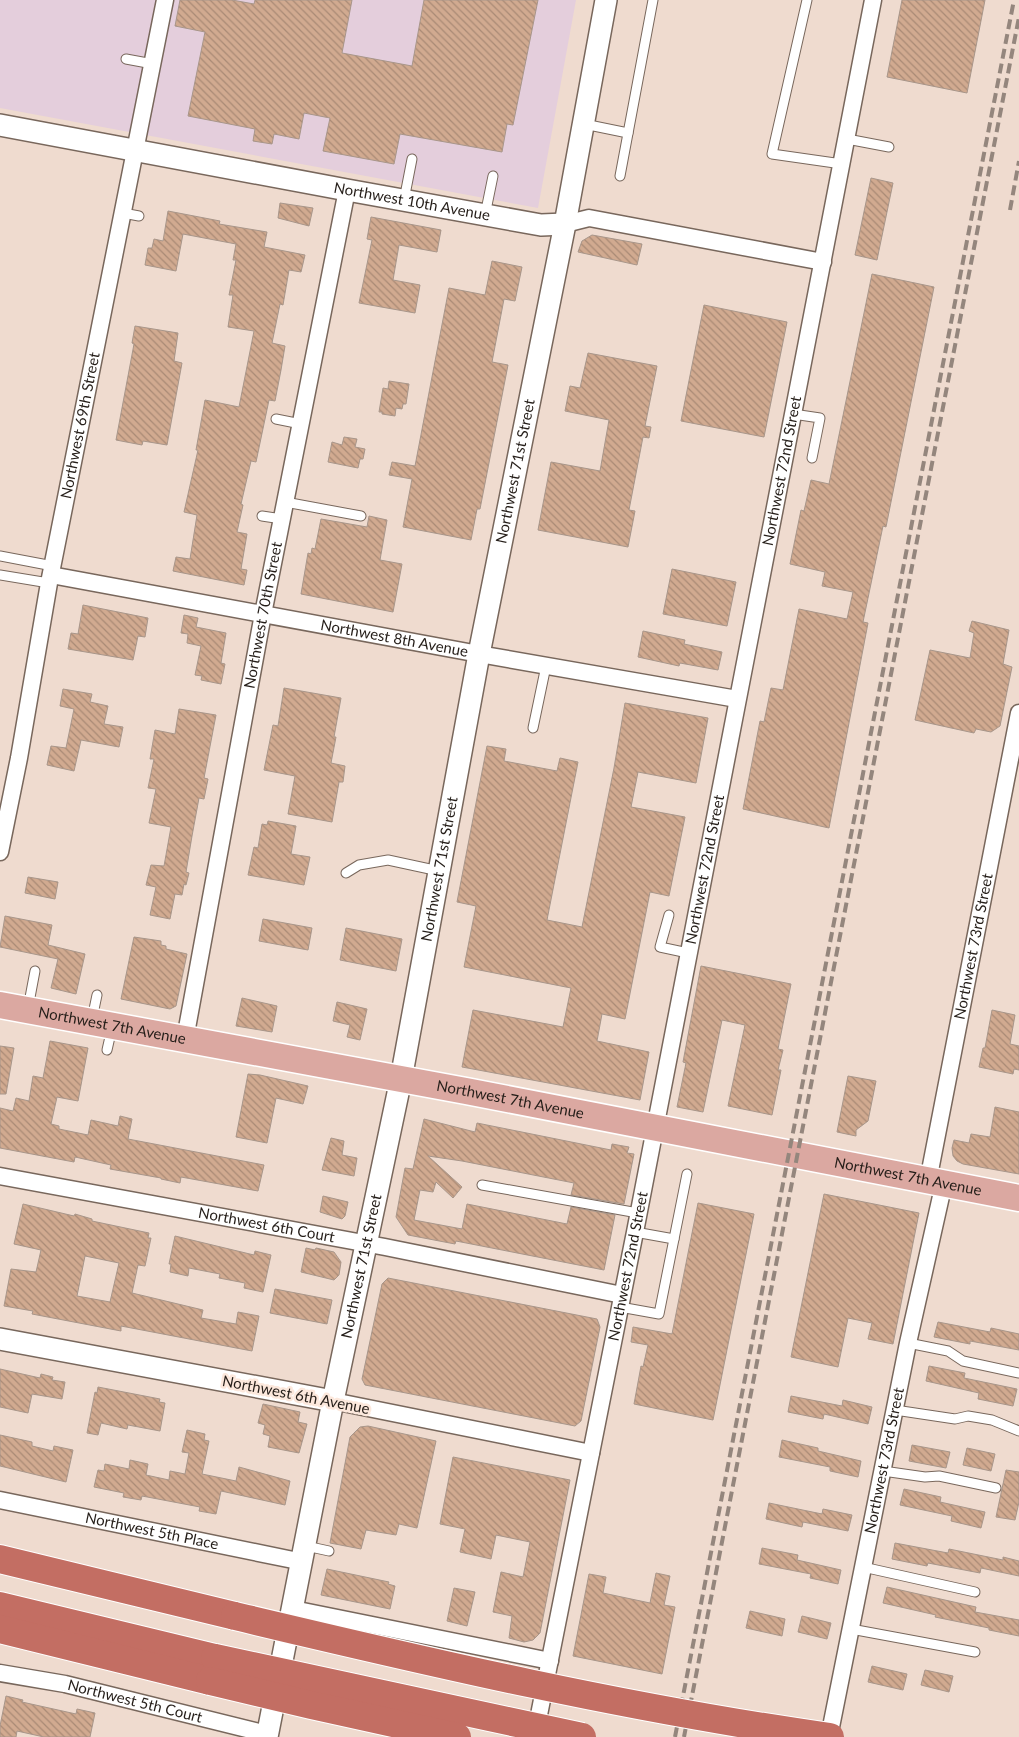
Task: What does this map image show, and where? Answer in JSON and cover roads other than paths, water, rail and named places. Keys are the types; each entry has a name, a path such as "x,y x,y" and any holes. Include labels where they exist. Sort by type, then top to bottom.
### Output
{"highway":[{"path":"0,1541 234,1625 346,1661 508,1696 722,1737"},
{"path":"0,1559 154,1596"},
{"path":"0,1576 234,1625 370,1648 516,1680 719,1720 829,1737"},
{"path":"0,1606 212,1669 312,1705 457,1737"},
{"path":"0,1629 87,1651"},
{"path":"0,1644 87,1651 212,1669 582,1737"}],"main road":[{"name":"Northwest 7th Avenue","path":"0,1005 27,1010 104,1032 185,1039 1019,1198"}],"street":[{"name":"Northwest 69th Street","path":"0,852 19,758 51,575 131,215 136,150 166,0"},
{"name":"Northwest 71st Street","path":"267,1736 333,1402 401,1079 480,654 565,224 606,0"},
{"name":"Northwest 72nd Street","path":"534,1737 635,1232 874,0"},
{"name":"Northwest 10th Avenue","path":"0,124 404,201 541,225 565,224 589,218 823,262"},
{"name":"Northwest 70th Street","path":"185,1039 263,614 347,190"},
{"name":"Northwest 8th Avenue","path":"51,575 546,666 737,699"},
{"name":"Northwest 73rd Street","path":"829,1737 908,1343 1015,754 1019,713"},
{"name":"Northwest 6th Court","path":"0,1176 366,1244 621,1301"},
{"name":"Northwest 6th Avenue","path":"0,1339 591,1453"},
{"name":"Northwest 5th Place","path":"0,1500 304,1554"},
{"path":"293,1609 550,1661"},
{"name":"Northwest 5th Court","path":"0,1673 65,1684 267,1736"}],"lane":[{"path":"620,176 653,0"},
{"path":"807,0 772,154 842,164"},
{"path":"126,59 153,64"},
{"path":"583,124 628,133"},
{"path":"847,140 890,147"},
{"path":"404,201 412,159"},
{"path":"484,215 493,176"},
{"path":"793,414 820,418 812,458"},
{"path":"276,419 300,424"},
{"path":"285,502 361,516"},
{"path":"262,516 282,519"},
{"path":"0,556 51,575"},
{"path":"0,575 51,575"},
{"path":"533,728 546,666"},
{"path":"346,874 359,865 388,860 439,871"},
{"path":"669,915 660,947 688,953"},
{"path":"27,1010 35,971"},
{"path":"97,995 104,1032"},
{"path":"621,1301 659,1314 687,1174"},
{"path":"482,1185 638,1214"},
{"path":"635,1232 674,1239"},
{"path":"908,1343 948,1351 963,1361 1019,1373"},
{"path":"895,1410 955,1420 968,1416 992,1420 1019,1431"},
{"path":"882,1471 925,1477 939,1476 996,1488"},
{"path":"304,1554 329,1551"},
{"path":"863,1566 975,1592"},
{"path":"851,1629 975,1652"}],"railway":[{"path":"675,1737 1014,0"},
{"path":"684,1737 1019,17"},
{"path":"1010,210 1019,161"}]}
